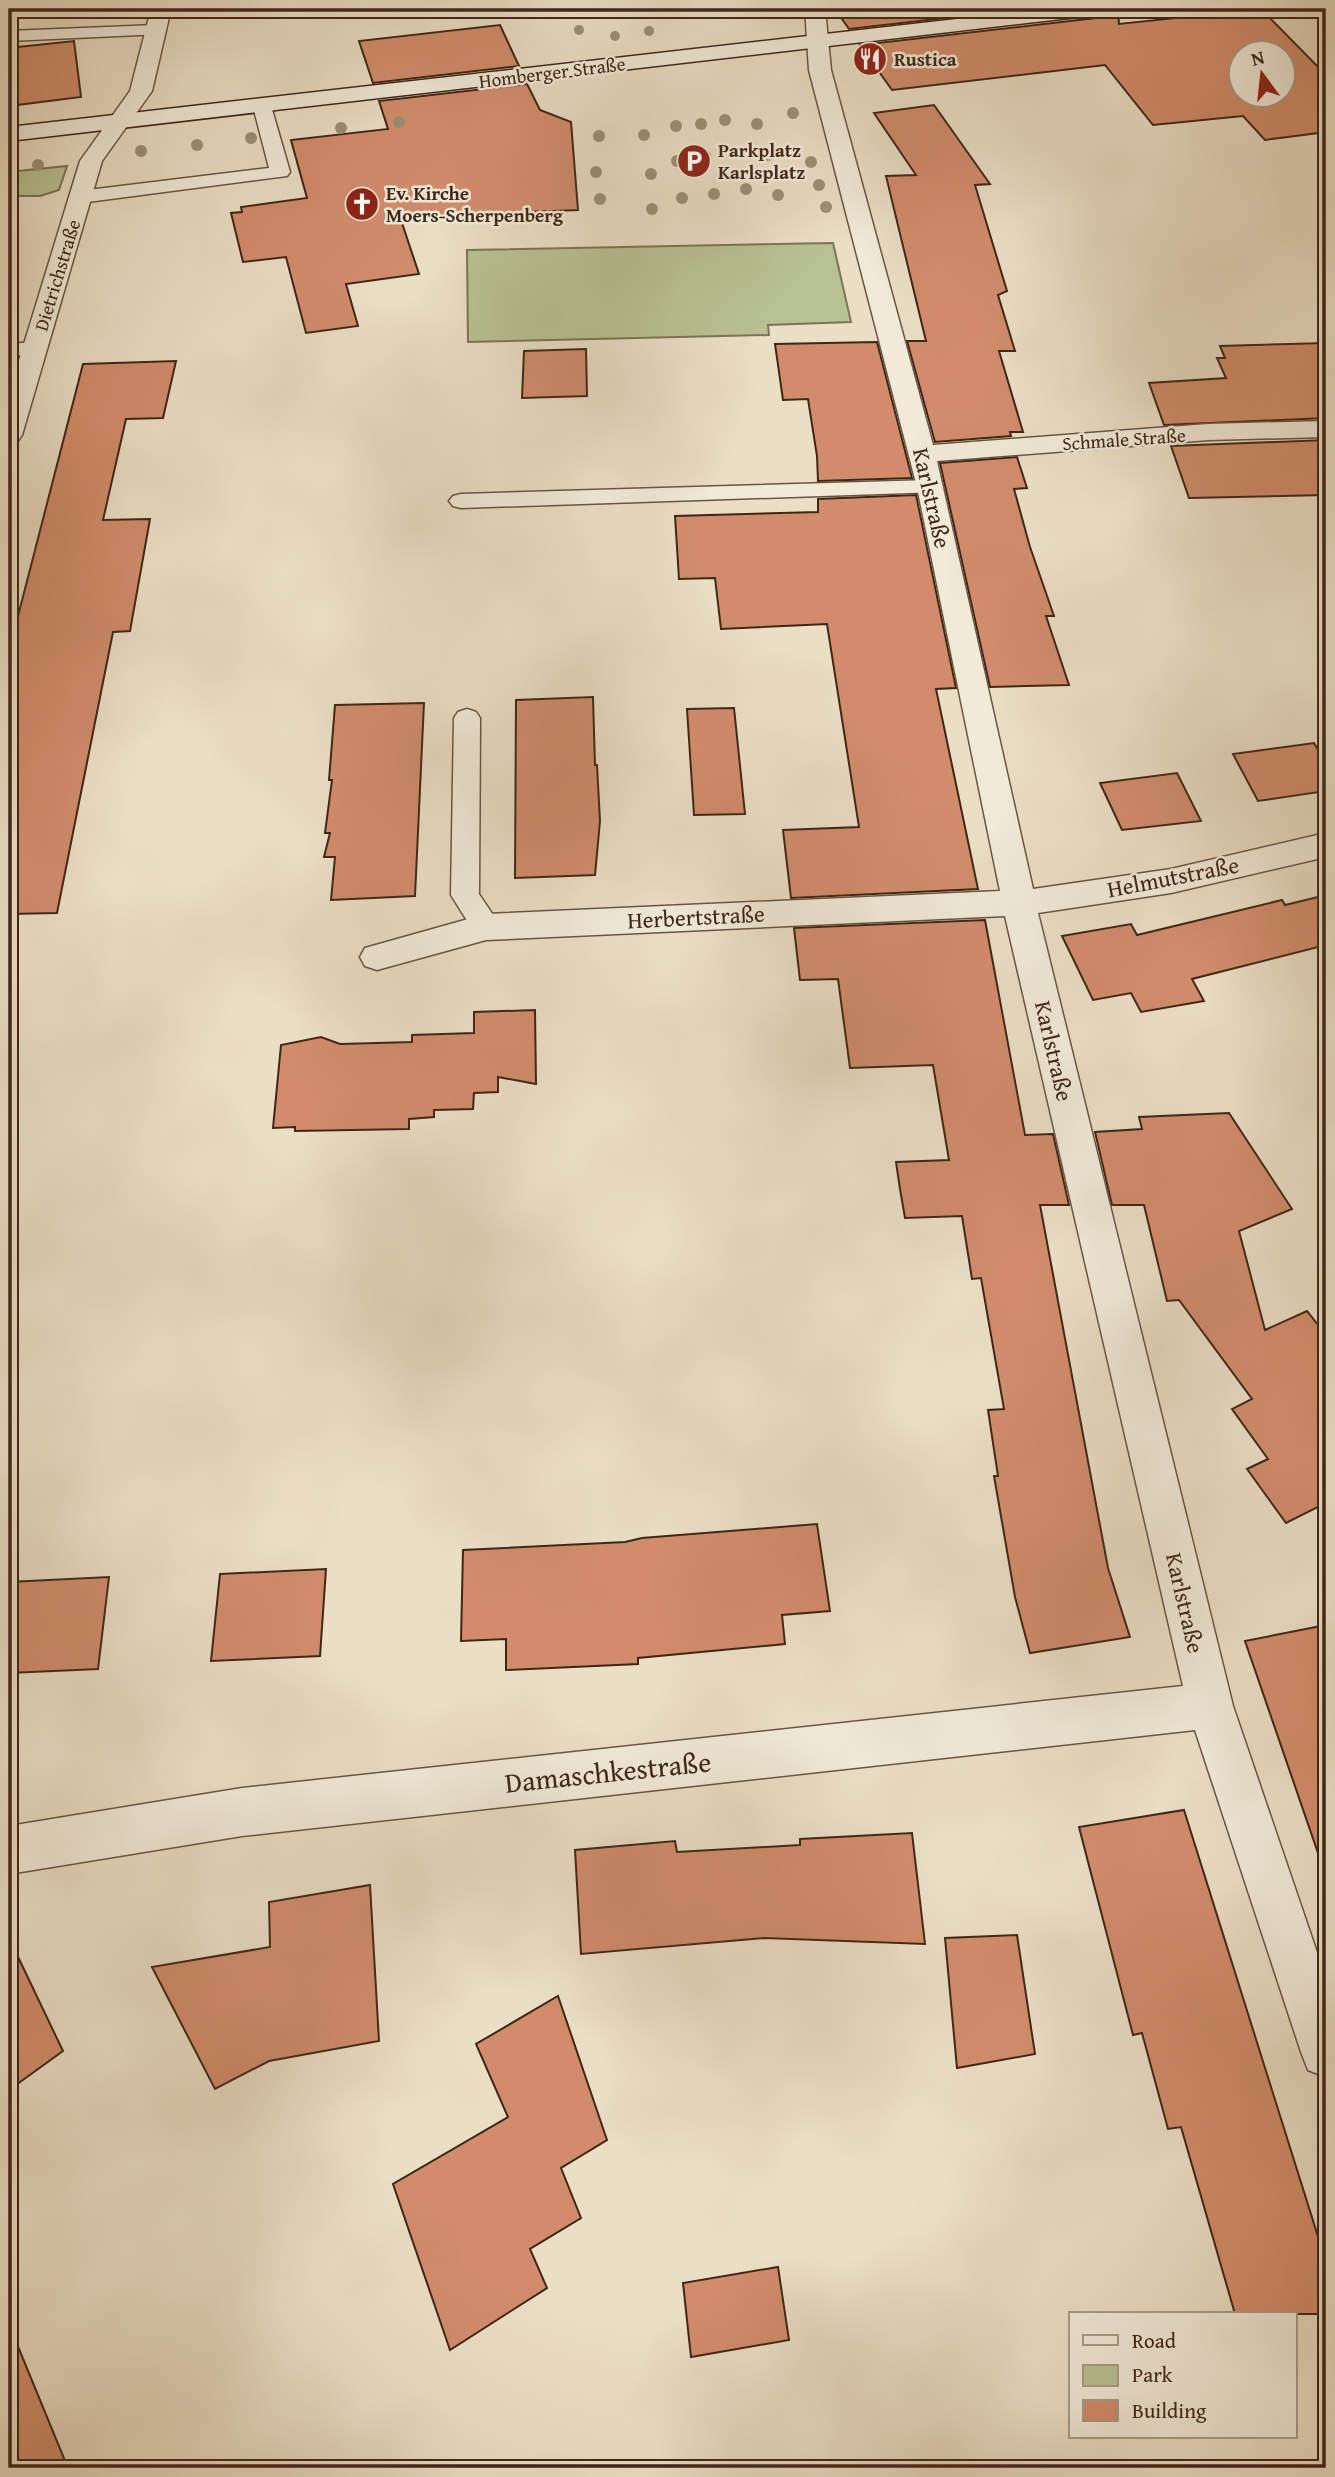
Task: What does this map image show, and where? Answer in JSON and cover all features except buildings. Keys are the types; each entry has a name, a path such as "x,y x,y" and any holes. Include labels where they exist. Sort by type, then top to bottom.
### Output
{"street":[{"name":"Dietrichstraße","path":"9,435 90,161 141,91 161,9"},
{"name":"Homberger Straße","path":"9,134 262,106 817,25 1096,9"},
{"name":"Karlstraße","path":"817,25 820,70 926,471 1019,902 1210,1706 1326,2052"},
{"name":"Schmale Straße","path":"926,471 1208,432 1326,429"},
{"name":"Helmutstraße","path":"1019,902 1171,881 1326,845"},
{"name":"Herbertstraße","path":"377,957 486,927 1019,902"},
{"name":"Damaschkestraße","path":"9,1850 242,1812 1210,1706"}],"lane":[{"path":"9,36 156,30"},
{"path":"80,197 280,172 262,106"},
{"path":"9,350 34,349"},
{"path":"461,501 926,471"},
{"path":"467,718 465,895 486,927"}],"green space":[{"path":"67,166 59,190 40,196 10,196 9,201 9,172"},
{"path":"833,243 851,322 768,325 769,335 468,342 467,250"}],"place":[{"name":"Rustica","path":"870,59"},
{"name":"Parkplatz Karlsplatz","path":"694,161"},
{"name":"Ev. Kirche Moers-Scherpenberg","path":"362,204"}]}
